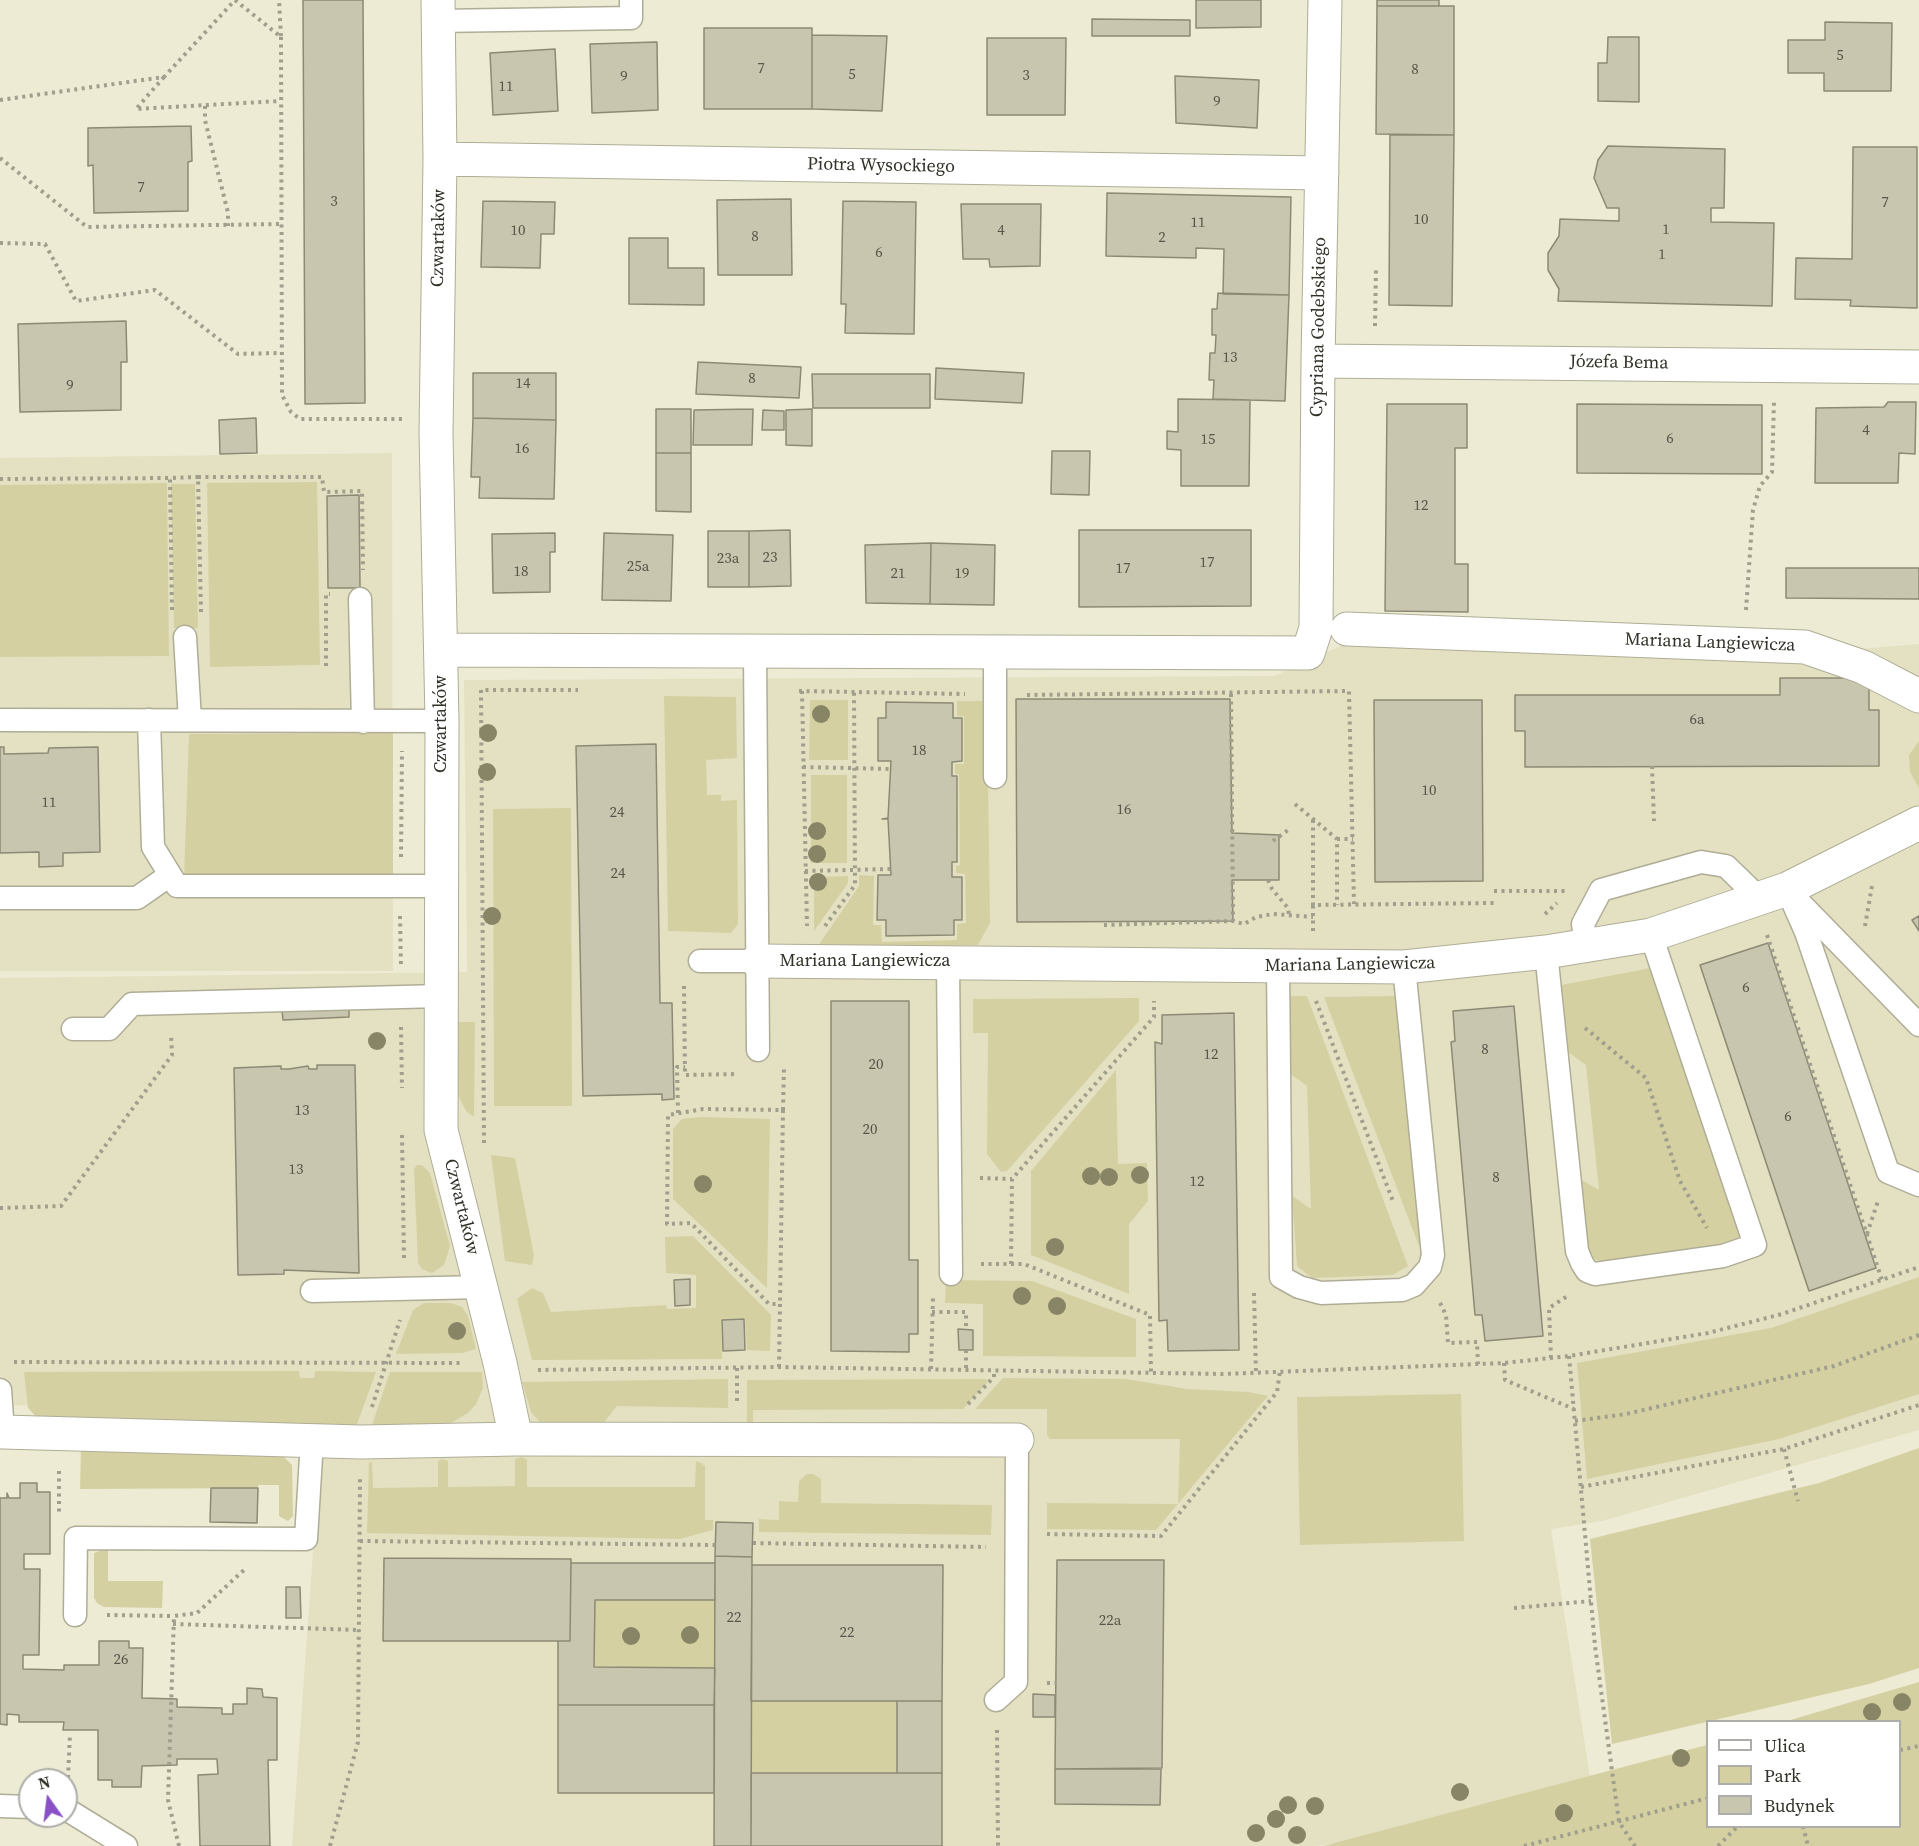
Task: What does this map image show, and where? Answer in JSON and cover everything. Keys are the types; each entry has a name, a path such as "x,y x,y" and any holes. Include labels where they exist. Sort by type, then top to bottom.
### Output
{"street":[{"name":"Cypriana Godebskiego","path":"995,652 1308,654 1317,628 1318,361 1325,0"},
{"name":"Czwartaków","path":"438,11 440,159 436,433 442,721 441,1130 500,1362 516,1439"},
{"name":"Piotra Wysockiego","path":"440,159 1322,173"},
{"name":"Józefa Bema","path":"1318,361 1919,367"},
{"name":"Mariana Langiewicza","path":"1347,629 1804,647 1863,668 1919,696"},
{"path":"441,650 995,652"},
{"name":"Mariana Langiewicza","path":"757,961 1155,965 1278,978 1546,952 1651,935 1773,894 1861,854 1919,823"},
{"path":"2,1432 361,1442 516,1439 1017,1440"}],"lane":[{"path":"438,11 631,18 631,0"},
{"path":"360,599 363,722"},
{"path":"185,637 190,720"},
{"path":"755,651 758,1050"},
{"path":"995,652 995,777"},
{"path":"0,720 442,721"},
{"path":"149,720 153,846 177,886 440,886"},
{"path":"1586,946 1583,924 1601,890 1701,862 1726,866 1773,894 1859,961 1919,1025"},
{"path":"0,898 137,898 170,875"},
{"path":"1773,894 1806,932 1887,1172 1919,1185"},
{"path":"1546,952 1577,1251 1581,1263 1587,1271 1595,1274 1723,1256 1755,1245 1651,935"},
{"path":"700,961 757,961"},
{"path":"948,962 951,1269"},
{"path":"1278,978 1281,1277 1299,1287 1320,1293 1402,1290 1414,1285 1424,1275 1433,1256 1404,967"},
{"path":"73,1029 109,1029 132,1004 441,996"},
{"path":"312,1291 481,1287"},
{"path":"0,1390 2,1432"},
{"path":"75,1615 76,1538 306,1539 312,1440"},
{"path":"996,1700 1016,1682 1017,1440"},
{"path":"0,1806 18,1807"},
{"path":"78,1816 126,1846"}],"path":[{"path":"280,101 136,109 235,0 281,37"},
{"path":"279,0 282,395 291,412 300,419 407,419"},
{"path":"0,100 164,77"},
{"path":"205,106 205,120 228,213 228,226"},
{"path":"0,158 87,227 280,224"},
{"path":"0,243 45,244 76,302 155,290 238,354 280,353"},
{"path":"1375,334 1376,267"},
{"path":"1744,644 1753,510 1760,486 1772,472 1774,399"},
{"path":"170,477 172,636 185,637 201,636 198,477"},
{"path":"0,479 322,477 324,492 362,491 364,595 360,599"},
{"path":"821,931 855,885 855,651"},
{"path":"802,691 807,927"},
{"path":"1349,691 1354,904"},
{"path":"1231,693 1233,921"},
{"path":"1652,766 1654,821"},
{"path":"803,767 891,769"},
{"path":"1295,804 1337,839 1353,839"},
{"path":"1313,820 1313,938"},
{"path":"1274,841 1291,828"},
{"path":"1337,839 1337,905"},
{"path":"1859,961 1873,880 1861,854"},
{"path":"805,870 891,869"},
{"path":"1268,880 1275,894 1288,908 1289,917"},
{"path":"1494,891 1571,891"},
{"path":"1313,905 1494,903"},
{"path":"1100,922 1100,925 1233,921 1244,924 1256,917 1273,914 1313,917"},
{"path":"1767,934 1882,1281"},
{"path":"1011,1264 1012,1179 1154,1017 1155,965"},
{"path":"1278,978 1311,988 1395,1205"},
{"path":"694,986 683,986 685,1075 740,1074"},
{"path":"1552,1001 1646,1078 1680,1181 1723,1256"},
{"path":"0,1208 61,1206 172,1055 170,1003"},
{"path":"678,1113 677,1067 685,1067"},
{"path":"772,1074 783,1073 779,1367"},
{"path":"780,1304 769,1304 691,1223 667,1224 668,1115 703,1109 783,1110"},
{"path":"931,1369 933,1263 951,1269 1024,1264 1150,1315 1151,1372"},
{"path":"12,1362 385,1364 500,1362 520,1370 779,1367 1256,1373 1504,1363 1569,1356 1708,1333 1782,1314 1919,1267"},
{"path":"1424,1275 1446,1315 1448,1343 1477,1342 1478,1364"},
{"path":"330,1846 358,1742 361,1442 406,1304 406,1288"},
{"path":"1254,1293 1256,1373"},
{"path":"1549,1308 1551,1358"},
{"path":"932,1312 966,1312 966,1329"},
{"path":"1575,1421 1626,1414 1834,1366 1919,1335"},
{"path":"966,1350 966,1370"},
{"path":"1569,1356 1591,1601 1619,1822 1635,1846"},
{"path":"1504,1363 1505,1380 1574,1408"},
{"path":"753,1543 1043,1548 1043,1534 1161,1536 1277,1392 1280,1371"},
{"path":"1581,1487 1784,1449 1919,1405"},
{"path":"1784,1449 1798,1501"},
{"path":"360,1541 716,1545"},
{"path":"75,1615 174,1616 197,1612 249,1567"},
{"path":"1514,1608 1591,1601"},
{"path":"174,1616 168,1800 179,1846"},
{"path":"173,1624 359,1630"},
{"path":"69,1768 70,1734"},
{"path":"997,1736 998,1846"},
{"path":"1901,1750 1919,1746"},
{"path":"1524,1846 1706,1798"},
{"path":"1718,1846 1737,1828"},
{"path":"1803,1828 1808,1846"}],"shaded area":[{"path":"392,453 393,971 0,971 0,458"},
{"path":"1358,638 1800,654 1919,644 1919,1430 1602,1521 1551,1529 1590,1777 1343,1842 1315,1846 292,1846 320,1454 344,1413 0,1405 0,978 467,972 464,680 1274,676"}],"green space":[{"path":"317,482 320,665 210,667 207,483"},
{"path":"167,483 169,656 0,657 0,485"},
{"path":"171,484 195,484 198,628 174,628"},
{"path":"664,696 736,697 737,758 706,760 707,795 721,795 721,801 737,800 738,924 731,933 668,931"},
{"path":"810,700 848,700 848,760 809,760"},
{"path":"957,701 987,701 990,923 978,945 818,946 859,886 859,875 874,876 873,925 881,925 882,942 957,940 957,924 966,923 965,874 956,873 956,866 960,865 959,774 955,774 955,764 964,764 964,716 957,716"},
{"path":"393,733 393,874 184,877 189,734"},
{"path":"1919,741 1919,788 1910,772 1909,755"},
{"path":"811,775 847,775 847,863 811,863"},
{"path":"571,808 572,1106 494,1106 493,809"},
{"path":"848,876 848,883 814,931 814,877"},
{"path":"1651,968 1741,1239 1711,1248 1602,1262 1590,1257 1587,1251 1580,1179 1599,1190 1586,1065 1568,1052 1561,985"},
{"path":"1287,996 1307,996 1408,1266 1393,1275 1312,1278 1297,1266 1292,1196 1311,1209 1307,1086 1289,1073"},
{"path":"1396,996 1422,1236 1419,1246 1324,997"},
{"path":"1139,998 1139,1021 1007,1171 1001,1172 987,1154 988,1033 973,1033 973,999"},
{"path":"458,1022 475,1022 474,1117 466,1111 458,1095"},
{"path":"1116,1070 1118,1164 1147,1163 1148,1201 1129,1224 1129,1294 1031,1255 1031,1171"},
{"path":"701,1117 770,1119 767,1288 673,1199 673,1129 682,1119"},
{"path":"491,1155 515,1158 534,1255 532,1265 505,1261"},
{"path":"417,1165 422,1165 430,1173 450,1246 444,1265 432,1273 422,1269 418,1263 414,1169"},
{"path":"693,1236 771,1315 770,1351 747,1350 745,1318 721,1319 722,1359 532,1360 517,1299 532,1288 543,1293 551,1312 666,1305 667,1309 696,1308 696,1275 666,1273 665,1237"},
{"path":"1919,1277 1919,1394 1779,1439 1587,1479 1577,1363 1771,1328"},
{"path":"946,1280 1032,1281 1136,1319 1136,1357 983,1356 983,1304 945,1303"},
{"path":"424,1303 451,1303 462,1307 468,1316 476,1349 463,1353 396,1354 413,1310"},
{"path":"299,1371 300,1378 314,1378 315,1371 376,1372 356,1427 42,1423 28,1408 24,1372"},
{"path":"390,1372 482,1372 483,1388 476,1404 468,1413 444,1427 371,1428"},
{"path":"1003,1378 1126,1379 1187,1389 1249,1392 1268,1396 1178,1504 1180,1439 1050,1439 1047,1435 1047,1409 975,1409"},
{"path":"728,1379 728,1408 617,1406 601,1426 541,1423 531,1412 522,1382"},
{"path":"987,1379 987,1383 963,1409 753,1410 753,1436 747,1436 747,1380"},
{"path":"1461,1394 1464,1541 1300,1545 1297,1397"},
{"path":"1919,1448 1919,1668 1869,1684 1715,1720 1706,1720 1706,1722 1612,1744 1590,1539 1819,1483"},
{"path":"81,1449 278,1451 292,1465 293,1516 288,1521 279,1516 279,1485 258,1485 258,1488 80,1489"},
{"path":"522,1457 527,1460 527,1487 695,1487 696,1461 705,1466 705,1520 713,1520 713,1530 680,1539 367,1533 369,1463 372,1462 373,1488 438,1487 438,1461 442,1459 448,1461 448,1487 515,1486 515,1459"},
{"path":"807,1474 813,1474 821,1479 821,1503 992,1505 991,1535 759,1532 759,1519 779,1520 779,1501 798,1502 799,1481"},
{"path":"1047,1503 1178,1504 1156,1530 1047,1529"},
{"path":"108,1548 108,1581 163,1581 162,1608 104,1607 97,1603 94,1598 94,1553"},
{"path":"595,1600 715,1600 715,1668 594,1667"},
{"path":"1919,1682 1919,1846 1323,1846 1706,1745 1706,1828 1901,1828 1901,1720 1790,1720"},
{"path":"751,1701 897,1701 897,1773 751,1773"}],"building":[{"path":"303,0 363,0 365,403 305,404"},
{"path":"1196,0 1261,0 1261,27 1196,28"},
{"path":"1377,0 1439,0 1439,6 1377,6"},
{"path":"1377,6 1454,6 1454,135 1376,134"},
{"path":"1092,19 1190,20 1190,36 1092,36"},
{"path":"1825,22 1892,23 1891,91 1824,91 1824,73 1788,73 1788,40 1825,40"},
{"path":"704,28 812,28 812,109 704,109"},
{"path":"812,35 887,36 882,111 812,109"},
{"path":"1608,37 1639,37 1639,102 1598,101 1598,63 1607,63"},
{"path":"987,38 1066,38 1065,115 987,115"},
{"path":"657,42 658,110 592,113 590,44"},
{"path":"555,49 558,111 493,115 490,53"},
{"path":"1175,76 1259,80 1257,128 1176,123"},
{"path":"191,126 192,161 188,162 188,211 94,213 93,165 88,166 88,128"},
{"path":"1390,135 1454,135 1452,306 1389,305"},
{"path":"1608,146 1725,149 1724,208 1711,208 1711,222 1774,223 1772,306 1558,301 1559,289 1548,270 1548,253 1559,236 1560,219 1619,221 1619,208 1607,208 1594,178 1598,160"},
{"path":"1853,147 1917,147 1917,308 1850,306 1851,300 1795,299 1796,258 1852,259"},
{"path":"1107,193 1291,197 1289,295 1223,294 1224,249 1196,248 1196,258 1106,256"},
{"path":"791,199 792,275 718,275 717,200"},
{"path":"483,201 555,202 554,234 541,234 540,268 481,267"},
{"path":"843,201 916,202 914,334 845,333 846,304 841,304"},
{"path":"961,204 1041,204 1040,266 990,267 989,259 963,259"},
{"path":"629,238 668,238 668,268 704,268 704,305 629,304"},
{"path":"1218,293 1289,295 1285,401 1213,399 1214,380 1209,380 1210,353 1215,353 1216,335 1212,335 1212,309 1217,309"},
{"path":"126,321 127,362 121,362 121,410 20,412 18,324"},
{"path":"698,362 801,367 799,398 696,394"},
{"path":"936,368 1024,373 1022,403 935,399"},
{"path":"473,373 556,373 556,420 473,418"},
{"path":"812,374 930,374 930,408 813,408"},
{"path":"1178,399 1250,400 1249,486 1181,486 1181,450 1167,449 1167,431 1178,432"},
{"path":"1888,402 1916,402 1915,454 1899,453 1898,483 1815,483 1816,408 1884,407"},
{"path":"1387,404 1467,404 1467,448 1455,448 1455,564 1468,564 1468,612 1385,611"},
{"path":"1577,404 1762,405 1762,474 1577,473"},
{"path":"656,409 691,409 691,453 656,453"},
{"path":"753,409 752,445 693,445 694,410"},
{"path":"812,409 812,446 786,445 786,410"},
{"path":"763,410 784,411 784,430 762,430"},
{"path":"256,418 257,453 220,454 219,420"},
{"path":"473,418 556,420 554,499 479,498 480,477 471,477"},
{"path":"1052,451 1090,451 1089,495 1051,494"},
{"path":"656,453 691,453 691,512 656,511"},
{"path":"359,495 360,588 328,588 327,496"},
{"path":"790,530 791,586 749,587 749,531"},
{"path":"1079,530 1251,530 1251,606 1079,607"},
{"path":"708,531 749,531 749,587 708,587"},
{"path":"555,533 555,552 550,552 550,592 493,593 492,534"},
{"path":"604,533 673,535 671,601 602,600"},
{"path":"931,543 930,604 866,603 865,545"},
{"path":"931,543 995,545 994,605 930,604"},
{"path":"1786,568 1919,568 1919,599 1786,598"},
{"path":"1780,678 1869,678 1869,710 1879,710 1879,766 1525,767 1525,731 1515,731 1515,695 1780,695"},
{"path":"1016,699 1230,699 1232,833 1279,835 1279,880 1232,880 1233,921 1017,922"},
{"path":"1374,700 1482,700 1483,881 1375,882"},
{"path":"886,702 953,703 953,718 962,718 962,761 952,762 952,776 957,776 957,862 952,862 952,877 962,877 962,920 954,920 954,935 886,936 886,920 877,920 878,875 891,875 888,819 882,819 888,818 891,761 878,761 878,718 886,718"},
{"path":"656,744 660,1003 672,1003 674,1099 662,1100 662,1094 583,1096 576,746"},
{"path":"0,747 4,747 4,754 48,753 49,748 98,747 100,852 63,853 63,866 39,867 39,852 0,853"},
{"path":"1919,916 1919,931 1912,920"},
{"path":"1768,943 1876,1268 1809,1291 1700,965"},
{"path":"831,1001 909,1001 909,1260 918,1260 918,1334 909,1334 909,1352 831,1351"},
{"path":"1514,1006 1543,1336 1485,1341 1482,1315 1475,1315 1451,1042 1455,1041 1453,1011"},
{"path":"349,1007 349,1017 283,1020 282,1010"},
{"path":"1234,1013 1239,1350 1168,1351 1167,1320 1159,1321 1155,1042 1162,1044 1162,1015"},
{"path":"317,1065 355,1065 359,1273 284,1270 284,1274 238,1275 234,1068 281,1066 281,1069 289,1069 308,1066 309,1069 317,1069"},
{"path":"690,1279 690,1305 675,1306 674,1280"},
{"path":"744,1319 745,1350 723,1351 722,1320"},
{"path":"958,1329 973,1330 973,1350 959,1350"},
{"path":"20,1483 37,1483 37,1492 50,1492 50,1554 24,1554 24,1569 40,1569 39,1655 23,1655 23,1669 64,1670 64,1665 99,1665 99,1641 129,1641 129,1648 143,1648 142,1698 177,1699 177,1707 222,1708 222,1714 233,1714 233,1704 247,1704 247,1688 262,1689 263,1697 277,1698 277,1760 268,1760 270,1846 200,1846 198,1775 218,1774 217,1759 177,1759 177,1765 142,1766 141,1787 112,1787 112,1780 98,1780 98,1730 63,1730 64,1722 19,1722 19,1715 7,1714 7,1725 0,1724 0,1498 7,1498 7,1493 9,1498 20,1498"},
{"path":"211,1488 258,1488 257,1523 210,1522"},
{"path":"716,1522 753,1523 752,1557 715,1556"},
{"path":"715,1556 752,1557 751,1846 714,1846"},
{"path":"384,1558 571,1559 570,1641 383,1641"},
{"path":"1057,1560 1164,1560 1162,1768 1055,1769"},
{"path":"571,1563 715,1563 715,1600 595,1600 594,1667 715,1668 714,1705 558,1705 558,1641 570,1641"},
{"path":"752,1565 943,1565 942,1701 751,1701"},
{"path":"286,1587 300,1587 301,1618 286,1618"},
{"path":"1033,1694 1055,1695 1055,1717 1033,1717"},
{"path":"897,1701 942,1701 942,1773 897,1773"},
{"path":"558,1705 714,1705 714,1793 558,1793"},
{"path":"1055,1769 1161,1769 1160,1805 1055,1804"},
{"path":"751,1773 942,1773 942,1846 751,1846"}]}
